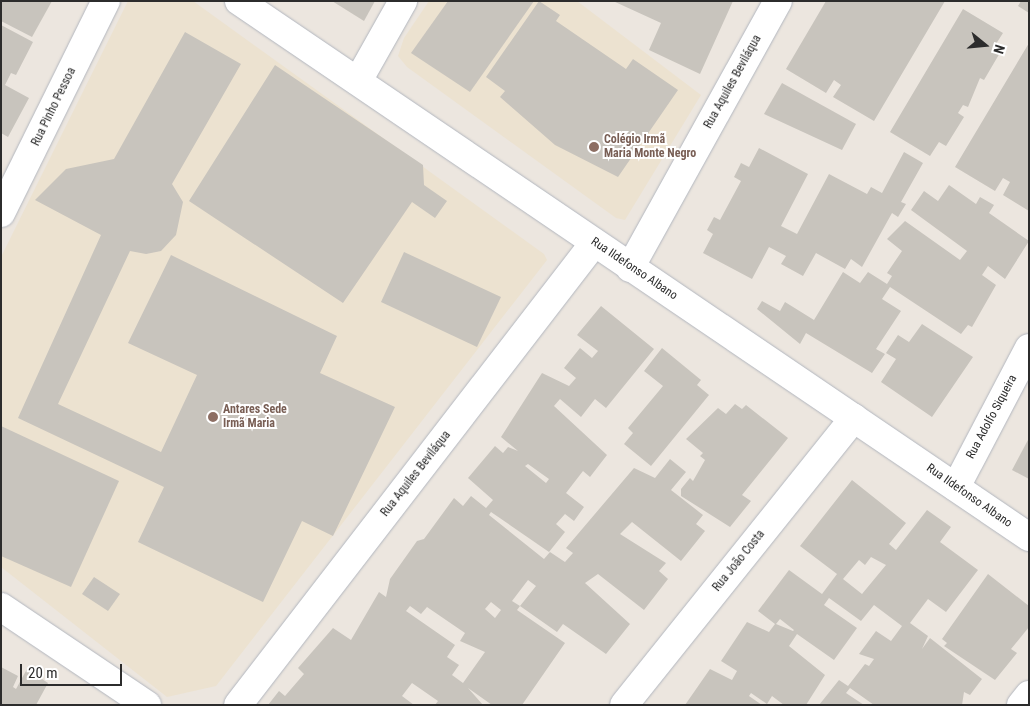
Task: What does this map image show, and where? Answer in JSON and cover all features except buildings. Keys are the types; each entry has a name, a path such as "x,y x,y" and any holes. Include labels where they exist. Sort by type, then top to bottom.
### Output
{"street":[{"name":"Rua Pinho Pessoa","path":"1,213 106,1"},
{"name":"Rua Ildefonso Albano","path":"239,1 1029,537"},
{"path":"358,81 403,1"},
{"name":"Rua Aquiles Beviláqua","path":"630,268 778,1"},
{"name":"Rua Aquiles Beviláqua","path":"238,705 594,243"},
{"name":"Rua Adolfo Siqueira","path":"956,487 1029,348"},
{"name":"Rua João Costa","path":"624,705 854,418"},
{"path":"1,607 147,705"},
{"path":"1021,705 1029,695"}],"shaded area":[{"name":"Antares Sede Irmã Maria","path":"128,1 193,1 544,254 547,260 216,686 167,697 1,567 1,257"},
{"name":"Colégio Irmã Maria Monte Negro","path":"429,1 577,1 701,95 625,220 616,218 407,67 398,56 404,38"}],"place":[{"name":"Colégio Irmã Maria Monte Negro","path":"594,147"},
{"name":"Antares Sede Irmã Maria","path":"213,417"}]}
